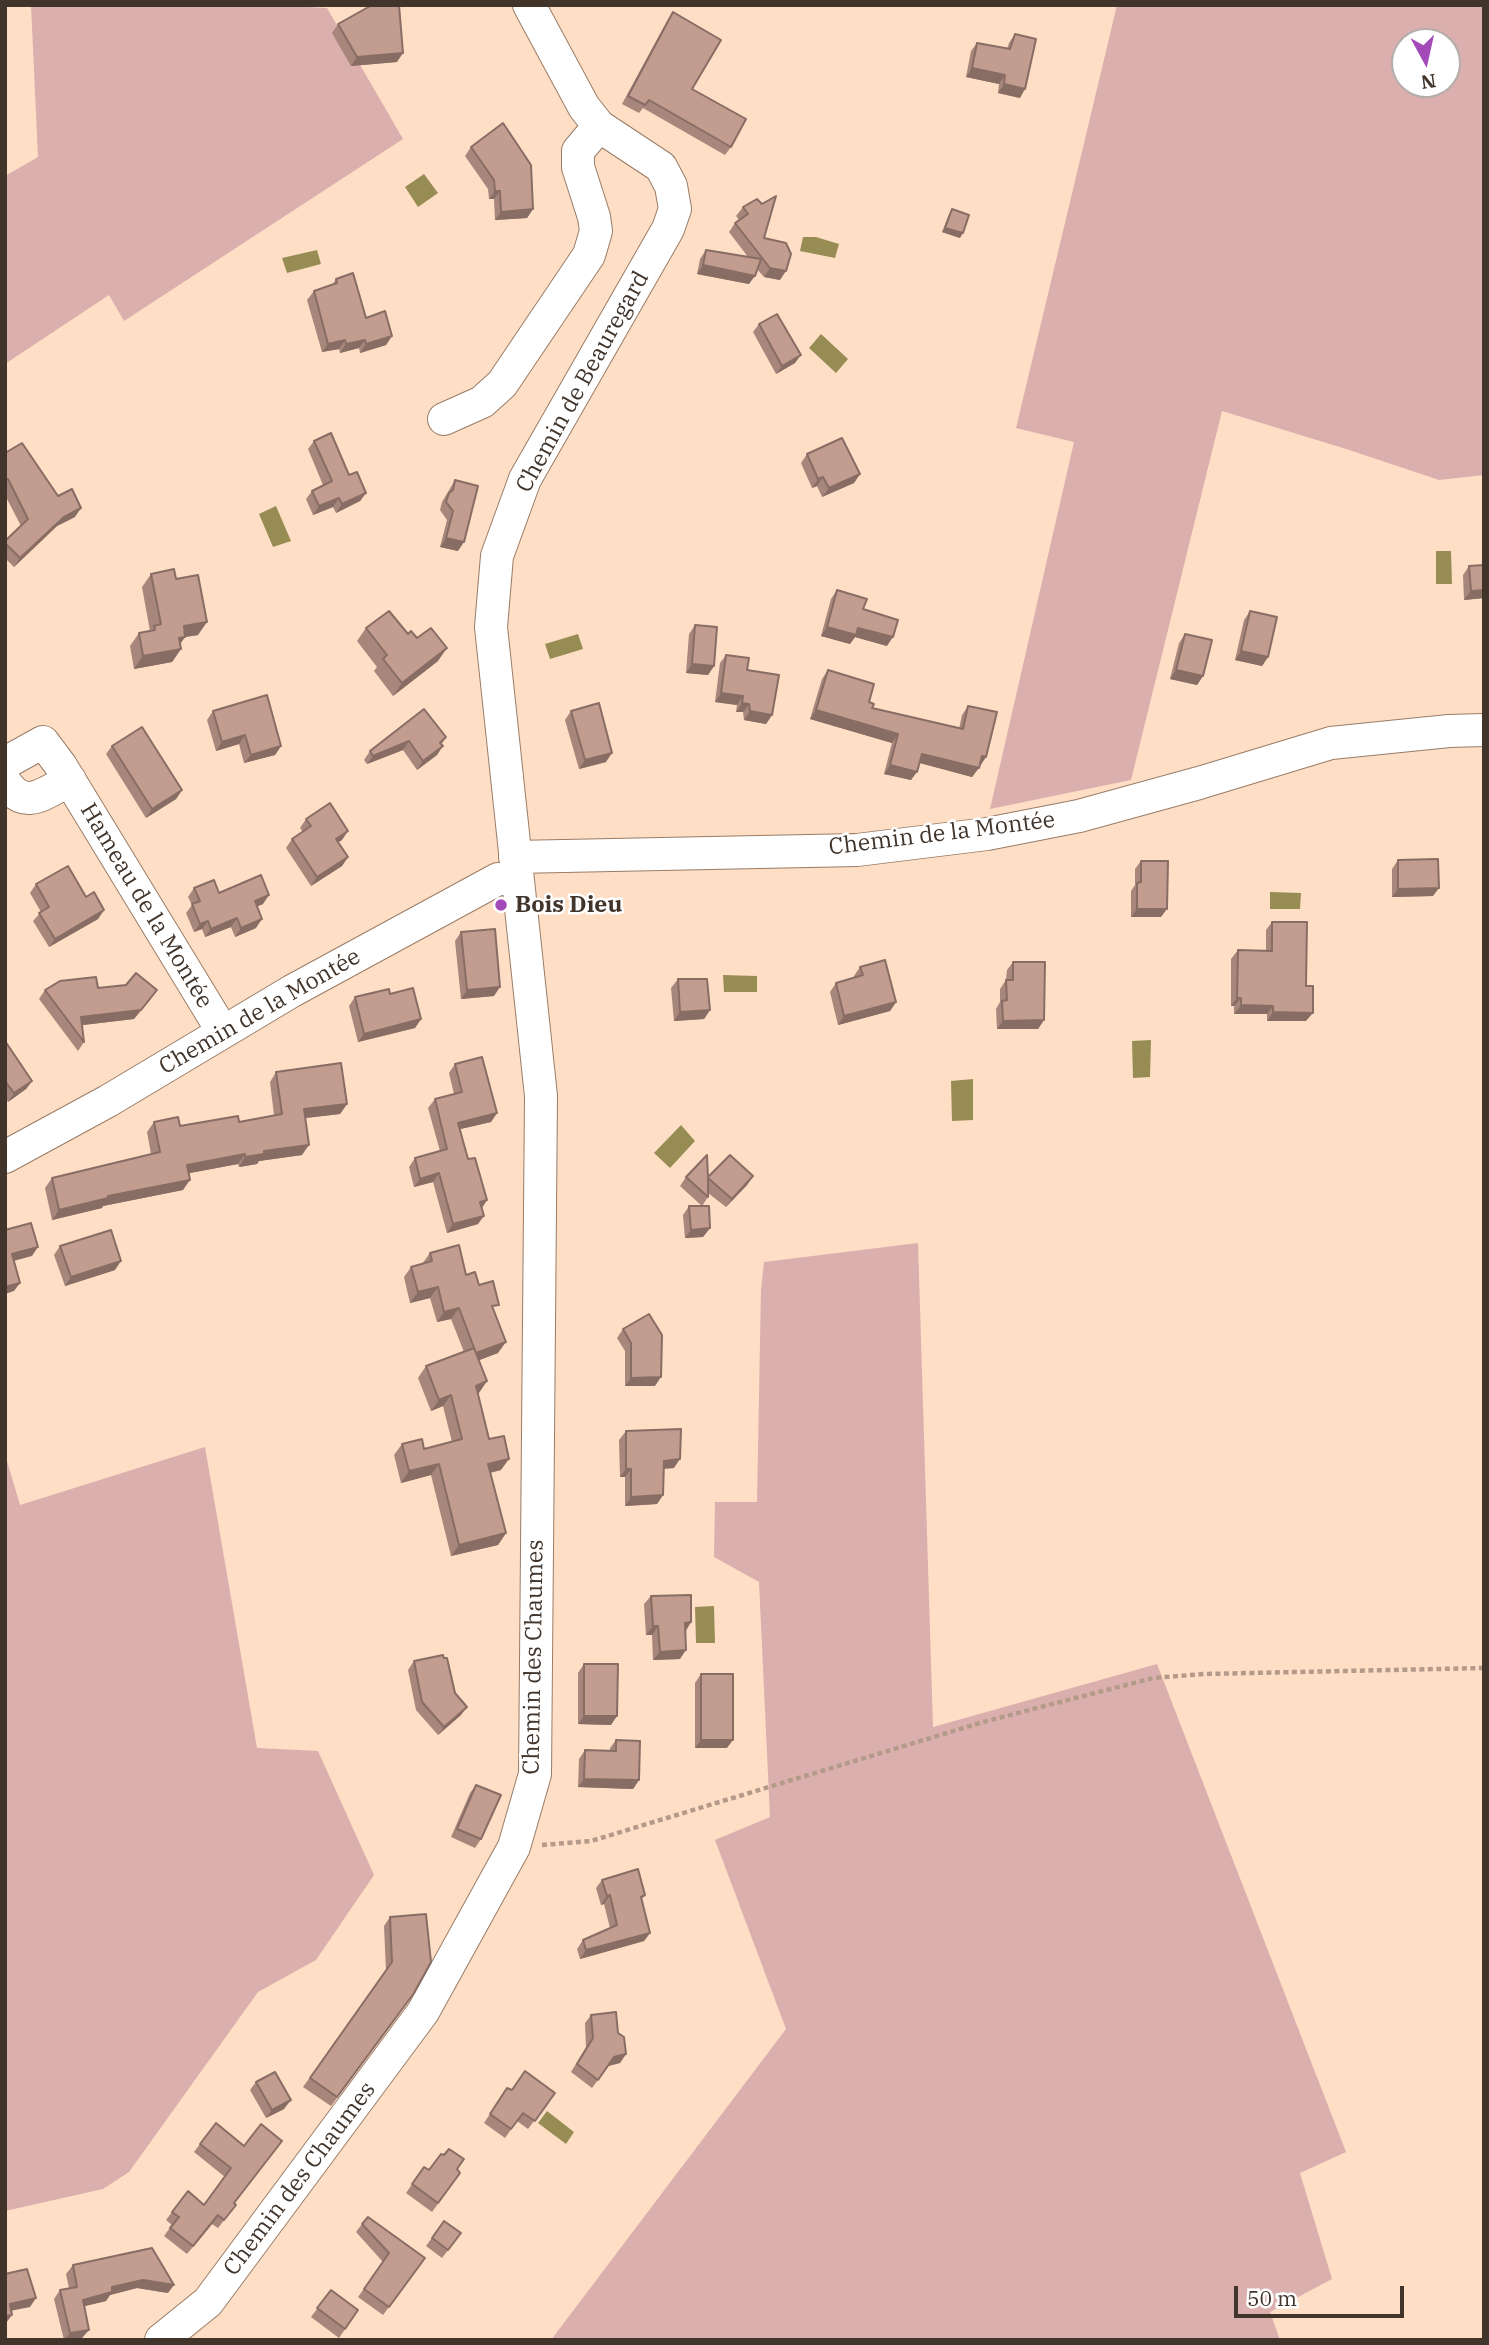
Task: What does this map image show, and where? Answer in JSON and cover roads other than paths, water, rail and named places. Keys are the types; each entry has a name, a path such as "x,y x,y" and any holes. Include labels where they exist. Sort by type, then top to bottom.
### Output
{"street":[{"name":"Chemin de Beauregard","path":"516,868 491,627 497,555 525,479 668,229 675,209 671,186 661,167 599,126 584,107 529,5"},
{"path":"444,419 482,402 502,384 589,255 596,231 578,167 578,150 599,126"},
{"name":"Chemin de la Montée","path":"5,1157 108,1101 292,991 516,868 857,850 986,834 1093,812 1331,743 1484,730"},
{"name":"Hameau de la Montée","path":"5,763 43,743 70,780 223,1032"},
{"name":"Hameau de la Montée","path":"5,782 13,794 22,799 34,798 70,780"},
{"name":"Chemin des Chaumes","path":"161,2340 208,2302 423,2012 514,1847 535,1774 541,1096 516,868"}],"place":[{"name":"Bois Dieu","path":"501,905"}]}
